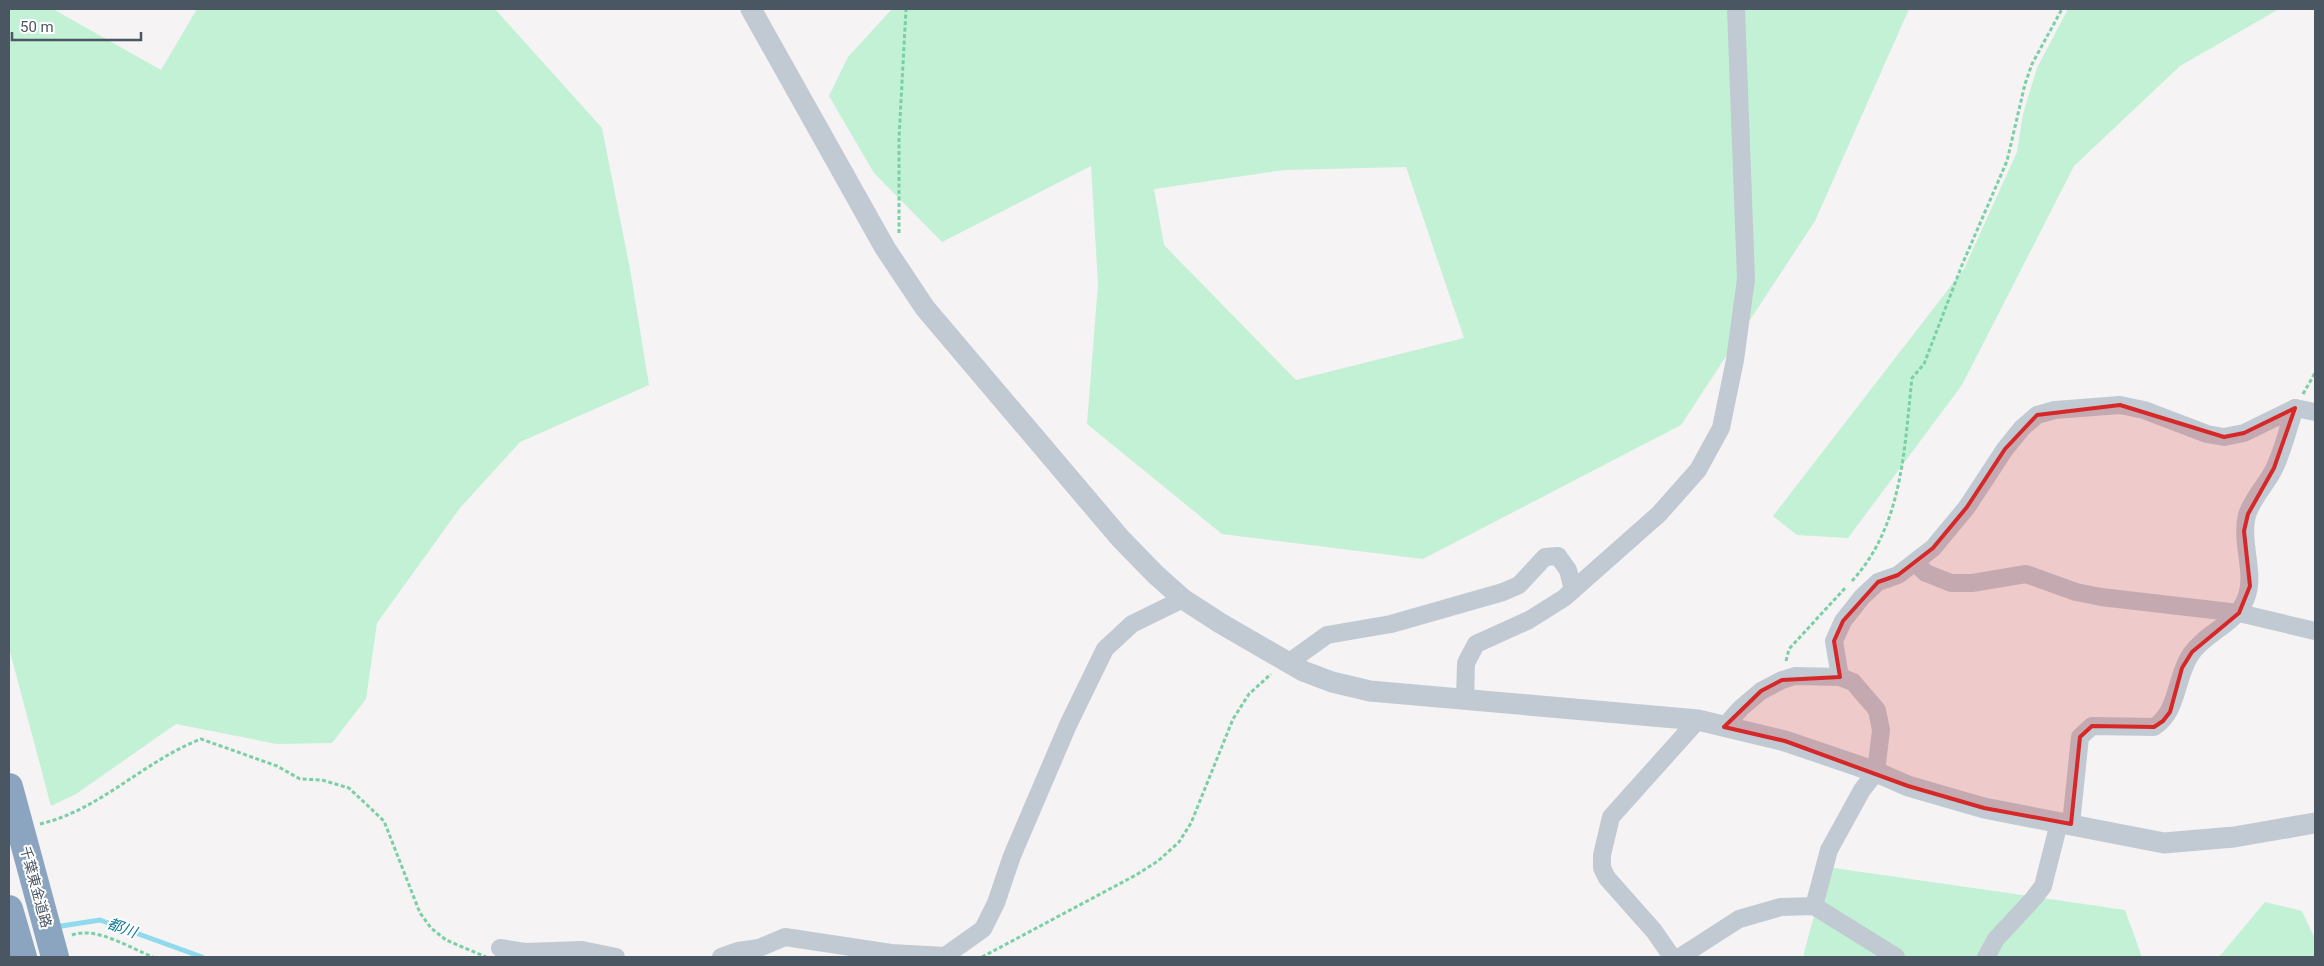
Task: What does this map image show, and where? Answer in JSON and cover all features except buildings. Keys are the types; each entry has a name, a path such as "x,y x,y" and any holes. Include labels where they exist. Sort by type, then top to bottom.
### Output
{"highway":[{"name":"千葉東金道路","path":"10,791 62,947"},
{"path":"9,909 23,957"}],"street":[{"path":"752,9 885,248 925,308 1120,538 1154,574 1183,599 1303,672 1332,682 1370,691 1698,720 1785,741 1876,772 1908,786 1984,808 2164,843 2234,836 2315,823"},
{"path":"1465,699 1466,663 1476,644 1529,620 1564,598 1659,514 1698,470 1721,428 1735,360 1746,279 1736,9"},
{"path":"1840,676 1834,641 1843,621 1862,596 1878,582 1898,575 1933,548 1967,506 2004,449 2022,428 2037,415 2055,410 2120,405 2144,410 2208,434 2224,437 2244,433 2295,408 2315,412"},
{"path":"1986,957 1996,939 2034,898 2042,886 2065,824 2080,737 2092,726 2154,727 2163,721 2170,712 2182,668 2192,652 2239,613 2250,586 2244,531 2248,514 2274,468 2295,408"},
{"path":"1288,663 1327,635 1390,624 1504,592 1519,585 1545,557 1558,556 1568,570 1573,590"},
{"path":"1914,563 1926,573 1951,583 1972,583 2026,574 2076,592 2101,597 2239,613 2315,631"},
{"path":"721,957 738,951 760,953 785,937 891,953 945,956 983,929 996,903 1012,856 1068,725 1105,649 1132,624 1183,599"},
{"path":"1724,727 1754,697 1782,680 1796,676 1840,676 1853,682 1877,710 1881,730 1876,772 1862,790 1829,850 1814,906"},
{"path":"1672,957 1654,931 1607,878 1602,868 1602,855 1610,817 1698,720"},
{"path":"1680,957 1739,919 1781,906 1814,906 1896,957"},
{"path":"494,953 582,950 616,957"}],"path":[{"path":"900,272 899,138 906,9"},
{"path":"1782,680 1789,649 1862,570 1880,542 1898,492 1912,378 1924,364 1962,265 2007,161 2025,84 2032,64 2062,9"},
{"path":"2295,408 2315,373"},
{"path":"982,957 1136,876 1158,861 1178,842 1191,823 1233,718 1249,694 1275,671 1288,663"},
{"path":"38,824 62,819 84,808 180,748 201,740 277,766 300,779 322,780 349,788 384,821 420,913 430,928 446,940 494,953"},
{"path":"62,947 77,933 98,935 153,957"}],"highlighted area":[{"path":"2120,405 2224,437 2244,433 2295,408 2274,468 2248,514 2244,531 2250,586 2239,613 2192,652 2182,668 2170,712 2163,721 2154,727 2092,726 2080,737 2071,824 1984,808 1908,786 1785,741 1724,727 1761,691 1782,680 1840,677 1834,641 1843,621 1878,582 1898,575 1933,548 1967,507 2005,449 2037,415"}],"green space":[{"path":"9,9 53,9 161,70 197,9 495,9 602,128 630,269 649,385 520,442 460,508 377,623 366,699 332,743 277,744 176,724 76,794 51,806 9,648"},
{"path":"892,9 1909,9 1815,221 1681,425 1423,559 1222,534 1087,424 1098,284 1091,166 942,242 874,173 829,96 848,57","holes":["1406,167 1464,338 1296,380 1164,245 1154,189 1284,170"]},
{"path":"2068,9 2279,9 2180,66 2074,166 1962,385 1848,538 1797,535 1773,516 1964,269 2017,152 2023,114 2037,68"},
{"path":"1827,867 2125,910 2142,957 1804,957"},
{"path":"2265,902 2302,911 2315,939 2315,957 2219,957"}],"waterway":[{"name":"都川","path":"55,927 100,920 202,957"}]}
